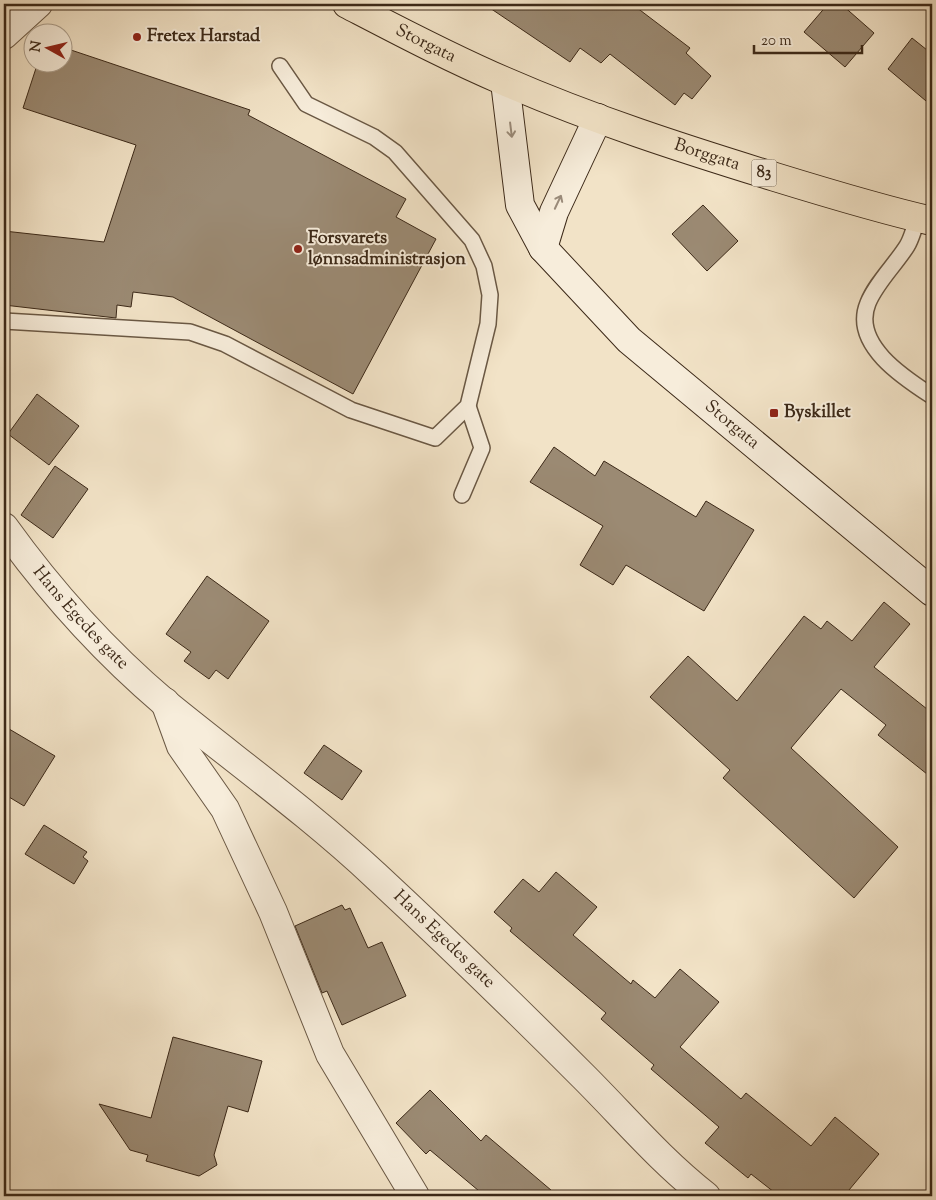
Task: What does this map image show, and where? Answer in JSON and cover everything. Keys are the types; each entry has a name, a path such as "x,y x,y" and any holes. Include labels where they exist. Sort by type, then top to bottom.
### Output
{"highway":[{"name":"Storgata","path":"347,4 505,82 598,118"},
{"name":"Borggata","path":"598,118 712,158 853,200 925,219"}],"street":[{"path":"4,35 38,4"},
{"name":"Storgata","path":"505,82 520,205 543,248 630,340 932,592"},
{"path":"543,248 554,212 598,118"},
{"name":"Hans Egedes gate","path":"4,527 28,560 101,643 165,702 274,787 374,874 504,998 686,1181 706,1196"},
{"name":"Hans Egedes gate","path":"165,702 181,746 225,809 273,912 330,1054 415,1196"}],"lane":[{"path":"280,66 306,104 374,137 395,152 472,240 484,266 490,295 488,324 468,406 482,448 462,495"},
{"path":"925,219 867,304 865,328 875,349 905,378 932,396"},
{"path":"4,321 190,332 225,344 351,410 434,438 468,406"}],"building":[{"path":"484,4 632,4 690,48 686,53 711,76 692,99 684,93 675,105 610,54 601,63 580,48 570,62"},
{"path":"828,4 841,4 874,33 845,67 804,32"},
{"path":"912,38 932,54 932,106 888,69"},
{"name":"Forsvarets lønnsadministrasjon","path":"72,50 250,110 248,115 406,199 396,217 436,239 353,394 173,297 133,292 131,307 117,305 116,318 4,305 4,231 104,242 136,145 23,108 35,72 72,72"},
{"path":"703,205 738,241 707,271 672,234"},
{"path":"37,394 79,426 49,465 8,434"},
{"path":"554,447 595,476 604,461 696,517 706,501 754,530 704,611 626,565 613,585 580,565 603,526 530,482"},
{"path":"55,466 88,489 53,538 21,515"},
{"path":"207,576 269,621 228,679 216,670 209,679 184,661 191,652 166,634"},
{"path":"884,602 910,624 874,667 932,713 932,778 878,735 886,725 841,689 791,748 898,847 854,898 723,778 730,770 650,697 688,656 737,701 804,616 821,629 827,621 852,641"},
{"path":"4,726 55,756 24,806 4,794"},
{"path":"324,745 362,771 342,800 304,773"},
{"path":"44,825 87,852 83,857 88,861 74,884 25,854"},
{"path":"556,872 597,907 573,935 631,984 633,980 655,998 680,969 719,1002 680,1047 741,1099 746,1093 811,1146 835,1117 879,1154 844,1196 779,1196 751,1174 748,1178 705,1143 719,1127 651,1069 654,1065 601,1019 606,1013 510,931 512,928 494,912 523,879 539,892"},
{"path":"342,905 345,910 350,908 368,948 382,942 406,996 342,1025 327,991 322,993 295,926"},
{"path":"173,1037 262,1061 248,1112 228,1106 214,1155 217,1165 199,1176 146,1161 148,1155 130,1150 99,1104 151,1118"},
{"path":"430,1090 481,1141 486,1135 558,1196 485,1196 430,1150 426,1154 396,1123"}],"place":[{"name":"Fretex Harstad","path":"137,37"},
{"name":"Forsvarets lønnsadministrasjon","path":"298,249"},
{"name":"Byskillet","path":"774,413"}]}
